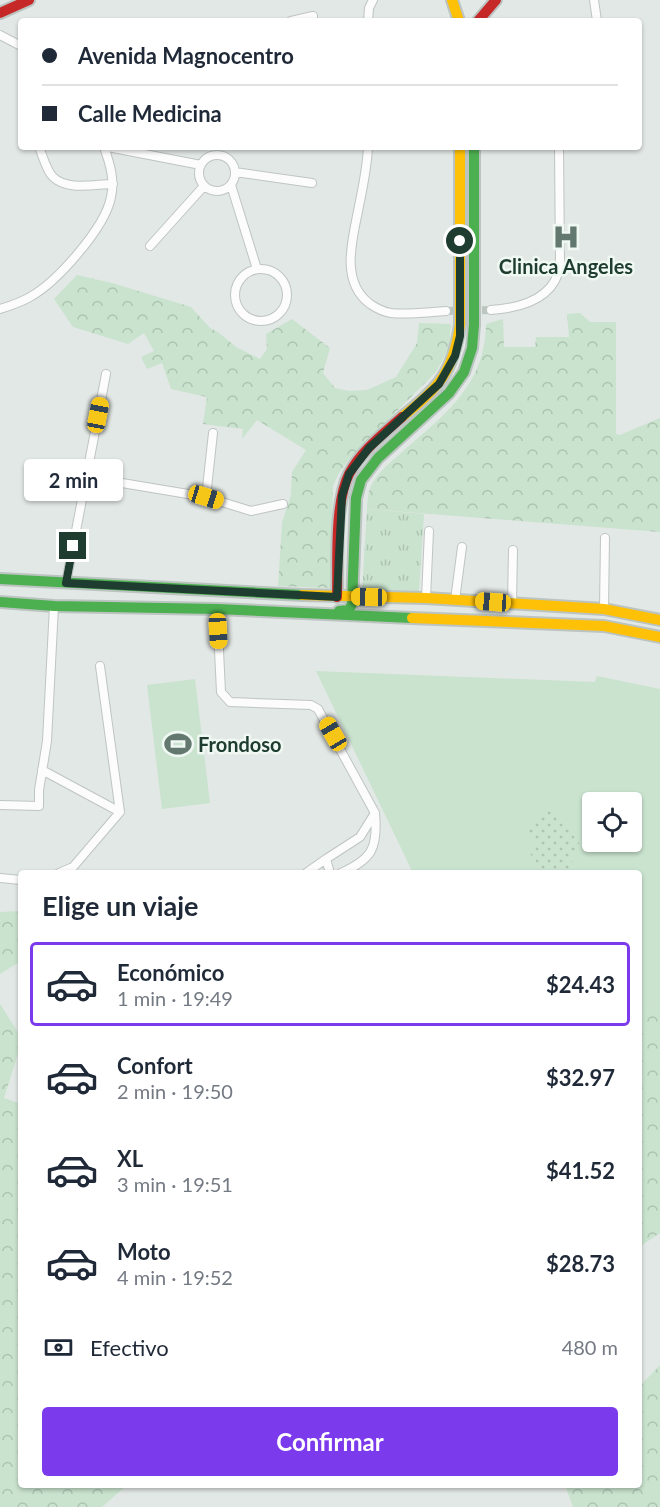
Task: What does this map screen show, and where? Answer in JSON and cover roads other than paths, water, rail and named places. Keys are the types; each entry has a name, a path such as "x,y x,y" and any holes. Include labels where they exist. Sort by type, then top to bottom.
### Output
{"main road":[{"path":"2,8 29,0"},
{"path":"452,0 458,18"},
{"path":"481,18 496,0"},
{"path":"337,597 342,496 349,474 369,448 439,384 451,366 458,346 460,150"},
{"path":"318,614 324,609 343,612 349,610 352,604 356,498 361,480 378,458 449,393 464,372 472,348 474,325 474,150"},
{"path":"0,579 337,597 426,598 604,609 660,620"},
{"path":"0,602 54,606 218,609 604,626 660,637"}],"street":[{"path":"368,18 369,8 373,0"},
{"path":"594,0 597,18"},
{"path":"304,18 313,16"},
{"path":"0,35 18,44"},
{"path":"40,150 52,177 60,182 71,185 113,184"},
{"path":"0,309 29,298 59,275 99,223 111,200 113,184 107,150"},
{"path":"122,150 201,165"},
{"path":"368,150 351,243 351,276 355,288 376,308 389,313 446,311"},
{"path":"491,310 524,305 544,293 558,277 561,265 559,150"},
{"path":"231,185 223,191 213,191 204,186 199,176 201,165 207,158 216,155 232,164 235,172 231,185 257,269"},
{"path":"235,172 312,183"},
{"path":"150,246 204,186"},
{"path":"257,269 271,271 282,279 287,292 285,306 277,316 264,322 251,320 245,316 240,312 235,299 236,285 244,274 257,269"},
{"path":"66,583 106,374"},
{"path":"206,497 213,433"},
{"path":"86,477 206,497 251,511 284,504"},
{"path":"426,598 429,531"},
{"path":"604,609 605,538"},
{"path":"455,600 462,547"},
{"path":"512,604 513,550"},
{"path":"0,806 39,806 47,741 54,606"},
{"path":"218,609 221,692 224,697 230,702 312,705 318,709 375,813 377,832 374,848 359,865 347,870"},
{"path":"66,870 74,867 120,812 100,666"},
{"path":"42,770 120,812"},
{"path":"310,870 360,837 375,813"},
{"path":"360,837 374,848"},
{"path":"326,859 329,870"},
{"path":"0,878 18,880"}],"tunnel":[{"path":"446,311 491,310"}],"place":[{"name":"Clinica Angeles","path":"566,237"},
{"name":"Frondoso","path":"178,744"}]}
